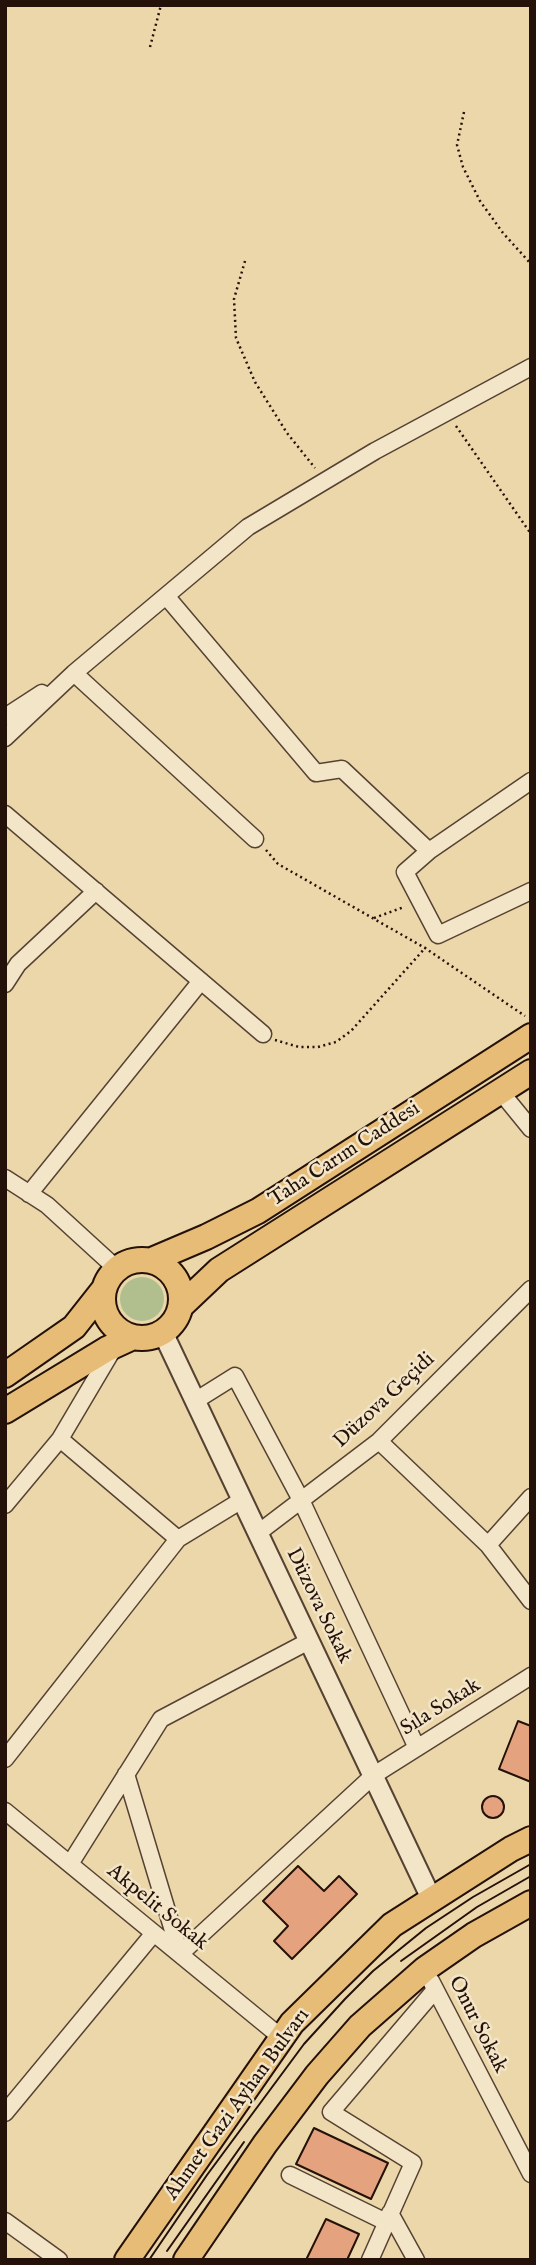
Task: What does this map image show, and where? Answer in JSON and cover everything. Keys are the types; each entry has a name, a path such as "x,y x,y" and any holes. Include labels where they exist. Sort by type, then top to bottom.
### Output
{"main road":[{"name":"Taha Carım Caddesi","path":"152,1260 206,1237 258,1210 531,1036"},
{"name":"Taha Carım Caddesi","path":"181,1306 219,1270 531,1072"},
{"path":"5,1375 74,1327 111,1279 132,1261 152,1260 170,1270 176,1278 180,1288 181,1306 177,1318 163,1333 125,1341 5,1411"},
{"path":"111,1279 104,1310 125,1341"},
{"name":"Ahmet Gazi Ayhan Bulvarı","path":"127,2260 292,2023 392,1925 531,1839"},
{"path":"186,2260 231,2191 317,2075 360,2026 430,1979 474,1935 531,1903"}],"street":[{"path":"5,738 74,673 248,527 375,451 531,367"},
{"path":"166,596 316,773 342,769 429,851"},
{"path":"5,717 74,673"},
{"path":"74,673 255,839"},
{"path":"531,781 429,851 405,873 438,935 531,891"},
{"path":"5,814 263,1034"},
{"path":"5,985 18,964 96,891"},
{"path":"29,1194 201,981"},
{"path":"500,1091 531,1129"},
{"path":"5,1178 47,1205 111,1279"},
{"name":"Düzova Geçidi","path":"258,1533 379,1441 531,1289"},
{"name":"Düzova Sokak","path":"163,1333 432,1900"},
{"path":"5,1505 60,1439 125,1341"},
{"path":"195,1401 235,1377 301,1500 417,1748"},
{"path":"60,1439 178,1539"},
{"path":"379,1441 488,1545 531,1601"},
{"path":"488,1545 531,1497"},
{"path":"5,1759 178,1539 242,1500"},
{"path":"70,1864 161,1719 309,1641"},
{"name":"Sıla Sokak","path":"180,1954 374,1775 531,1676"},
{"path":"126,1774 180,1954"},
{"name":"Akpelit Sokak","path":"5,1811 282,2038"},
{"path":"5,2113 154,1933"},
{"path":"370,2260 413,2163 331,2112 430,1979"},
{"name":"Onur Sokak","path":"430,1979 531,2174"},
{"path":"290,2175 388,2217 416,2260"},
{"path":"5,2221 59,2260"}],"path":[{"path":"150,47 161,5"},
{"path":"464,113 457,145 463,167 481,201 503,233 531,264"},
{"path":"245,261 234,299 236,338 255,382 287,433 325,481"},
{"path":"447,412 531,534"},
{"path":"255,839 278,864 425,948 531,1020"},
{"path":"373,919 420,901"},
{"path":"263,1034 280,1043 299,1047 318,1047 336,1042 351,1031 425,948"}],"green space":[{"path":"142,1277 157,1284 164,1299 157,1314 142,1321 127,1314 120,1299 127,1284"}],"building":[{"path":"518,1721 531,1726 531,1782 499,1769"},
{"path":"493,1796 501,1799 504,1807 501,1815 493,1818 485,1815 482,1807 485,1799"},
{"path":"298,1866 324,1891 339,1876 357,1894 292,1959 274,1941 288,1926 263,1901"},
{"path":"314,2128 388,2163 371,2199 296,2164"},
{"path":"326,2219 359,2234 347,2260 306,2260"}],"tram line":[{"path":"149,2260 207,2175 304,2044 345,1999 373,1971 426,1928 531,1864"},
{"path":"401,1961 477,1907 531,1876"},
{"path":"167,2251 244,2142"}]}
